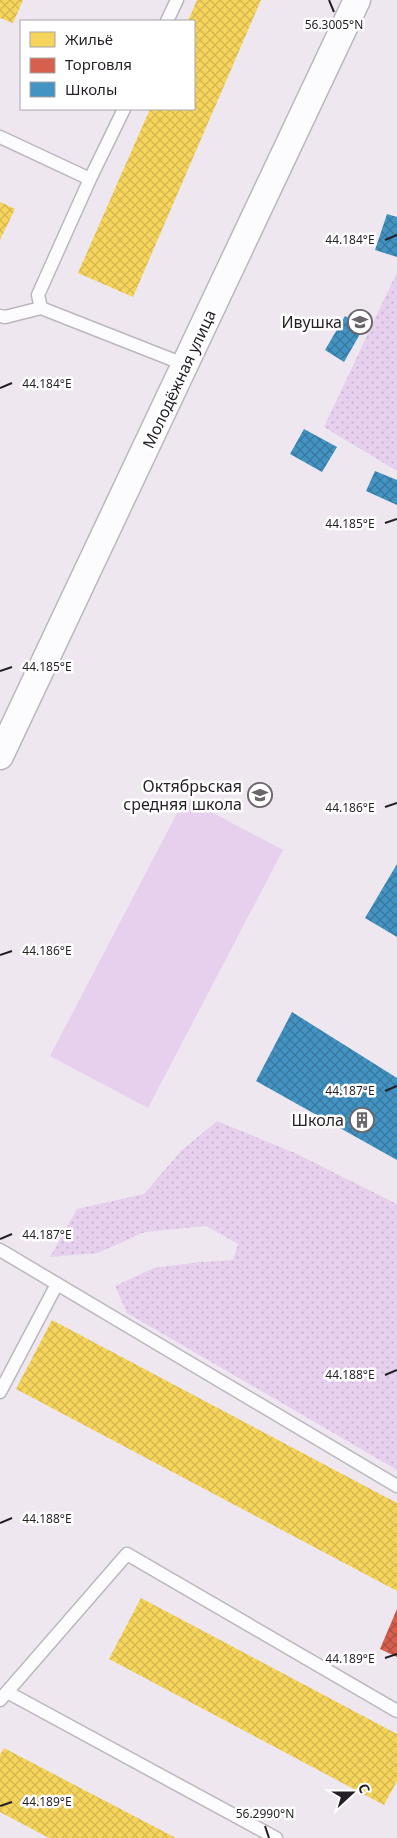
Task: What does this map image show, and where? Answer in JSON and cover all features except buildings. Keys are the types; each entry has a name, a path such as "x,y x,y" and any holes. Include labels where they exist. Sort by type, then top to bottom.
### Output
{"street":[{"name":"Молодёжная улица","path":"0,756 357,0"}],"lane":[{"path":"167,20 177,0"},
{"path":"41,308 38,295 124,110"},
{"path":"0,137 90,179"},
{"path":"0,316 41,308 186,365"},
{"path":"0,1250 397,1486"},
{"path":"0,1392 57,1284"},
{"path":"276,1838 4,1696 127,1554 397,1711"}],"shaded area":[{"path":"397,272 397,471 324,427"},
{"path":"185,798 283,850 148,1108 50,1056"},
{"path":"217,1121 295,1153 397,1204 397,1470 127,1313 115,1286 154,1268 233,1260 238,1244 206,1226 145,1232 98,1253 50,1257 77,1209 144,1194 181,1151"}],"place":[{"name":"Ивушка","path":"360,322"},
{"name":"Октябрьская средняя школа","path":"260,795"},
{"name":"Школа","path":"362,1120"}]}
